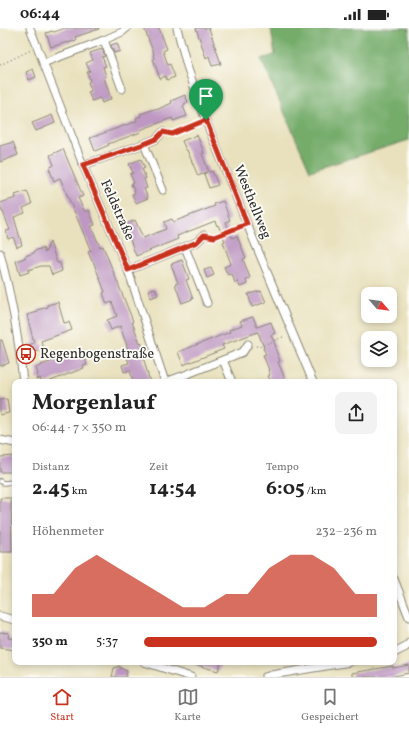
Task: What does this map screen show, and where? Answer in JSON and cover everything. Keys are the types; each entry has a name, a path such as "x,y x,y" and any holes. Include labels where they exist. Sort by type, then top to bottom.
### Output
{"street":[{"name":"Feldstraße","path":"30,28 83,165 128,270 164,379"},
{"path":"43,63 104,40 122,32 127,28"},
{"name":"Westhellweg","path":"176,28 187,66 206,120 247,224 312,379"},
{"path":"104,40 122,89"},
{"path":"83,165 144,144 156,139 163,132"},
{"path":"144,144 163,190"},
{"path":"128,270 197,242 204,235"},
{"path":"185,247 207,303"},
{"path":"0,253 2,268 9,287 21,354 23,379"},
{"path":"175,379 243,352 248,344"},
{"path":"223,360 231,379"},
{"path":"0,440 12,442"},
{"path":"397,586 409,616"},
{"path":"0,616 12,619"},
{"path":"397,651 409,643"},
{"path":"154,665 192,677"},
{"path":"170,665 170,670"},
{"path":"265,677 332,665"}],"lane":[{"path":"0,481 3,483 12,482"}],"path":[{"path":"0,65 37,48"},
{"path":"163,132 172,134 206,120"},
{"path":"204,235 214,237 247,224"},
{"path":"248,344 259,348 292,333"}],"green space":[{"path":"271,28 409,28 409,140 310,171 261,59 275,55"}],"building":[{"path":"65,28 99,29 75,37 76,40 68,43 51,47 46,33"},
{"path":"144,28 159,28 167,49 163,51 168,65 170,64 175,77 167,80 165,76 160,79 153,59 154,54"},
{"path":"196,28 209,28 221,64 212,66 209,56 206,58"},
{"path":"117,43 120,51 114,53 111,45"},
{"path":"102,49 105,56 102,57 106,66 103,67 106,76 104,77 111,99 102,103 100,98 92,101 88,92 91,91 87,72 90,71 86,63 93,60 90,53"},
{"path":"33,69 36,77 29,80 26,72"},
{"path":"185,95 188,102 183,106 187,116 173,121 172,118 140,130 141,132 108,144 109,145 95,151 90,138 137,121 136,118 141,116 140,114 155,109 156,110"},
{"path":"52,115 55,123 36,131 32,123"},
{"path":"197,135 209,172 212,171 218,185 209,188 204,174 207,172 198,176 182,141"},
{"path":"13,142 18,155 0,162 0,146"},
{"path":"63,149 83,196 78,198 85,212 89,210 95,225 91,226 100,247 103,246 133,321 132,322 140,343 141,342 145,352 142,353 149,379 132,379 130,370 124,372 122,365 129,363 124,350 128,349 120,326 111,330 107,320 117,316 112,302 107,304 103,293 105,292 88,252 91,251 60,178 54,181 49,168 54,165 50,155"},
{"path":"141,159 145,168 142,169 146,178 144,179 147,188 144,189 148,198 136,203 132,194 135,193 131,184 134,183 130,174 133,173 129,164"},
{"path":"27,191 32,204 23,208 25,213 14,217 22,245 17,247 13,237 8,239 6,231 10,230 2,212 0,203 16,198 15,195"},
{"path":"223,201 230,220 226,222 232,238 237,236 246,258 243,259 250,278 246,280 247,284 240,287 238,282 235,283 232,274 228,275 224,267 231,264 223,242 225,241 215,221 177,236 178,239 136,256 129,237 127,238 122,226 135,220 143,238 166,229 164,222 172,219 173,222 215,206 214,204"},
{"path":"50,242 57,263 60,263 62,271 52,275 49,266 41,266 28,270 29,272 20,275 16,261 34,253 34,251 43,248 45,253"},
{"path":"182,260 189,279 186,280 193,299 182,303 175,284 178,283 171,264"},
{"path":"211,268 214,275 207,278 204,270"},
{"path":"155,288 158,295 151,298 148,290"},
{"path":"261,291 266,302 252,307 248,294"},
{"path":"58,302 64,323 69,322 72,330 41,341 44,349 32,353 29,345 34,343 27,315 48,307 47,305"},
{"path":"253,317 257,327 271,322 275,333 271,335 280,361 278,362 285,379 270,379 268,376 270,375 269,370 263,355 266,354 258,332 222,345 224,349 183,365 178,352 230,332 229,330 242,325 240,321"},
{"path":"0,340 2,340 9,363 0,366"},
{"path":"83,350 87,365 83,366 84,368 56,379 36,379 38,374 36,368 73,352"},
{"path":"7,399 9,413 0,415 0,400"},
{"path":"12,456 12,472 0,472 0,457"},
{"path":"0,498 11,498 12,552 0,552"},
{"path":"0,632 9,633 8,638 12,639 12,650 0,648"},
{"path":"197,665 220,665 218,671"},
{"path":"409,665 409,673 394,677 352,677 352,673 393,666 393,668"},
{"path":"119,666 127,671 126,677 112,677 114,668"}],"place":[{"name":"Regenbogenstraße","path":"26,354"}],"route":[{"path":"206,120 247,224 214,237 204,235 197,242 128,270 83,165 144,144 156,139 163,132 172,134 206,120"}]}
